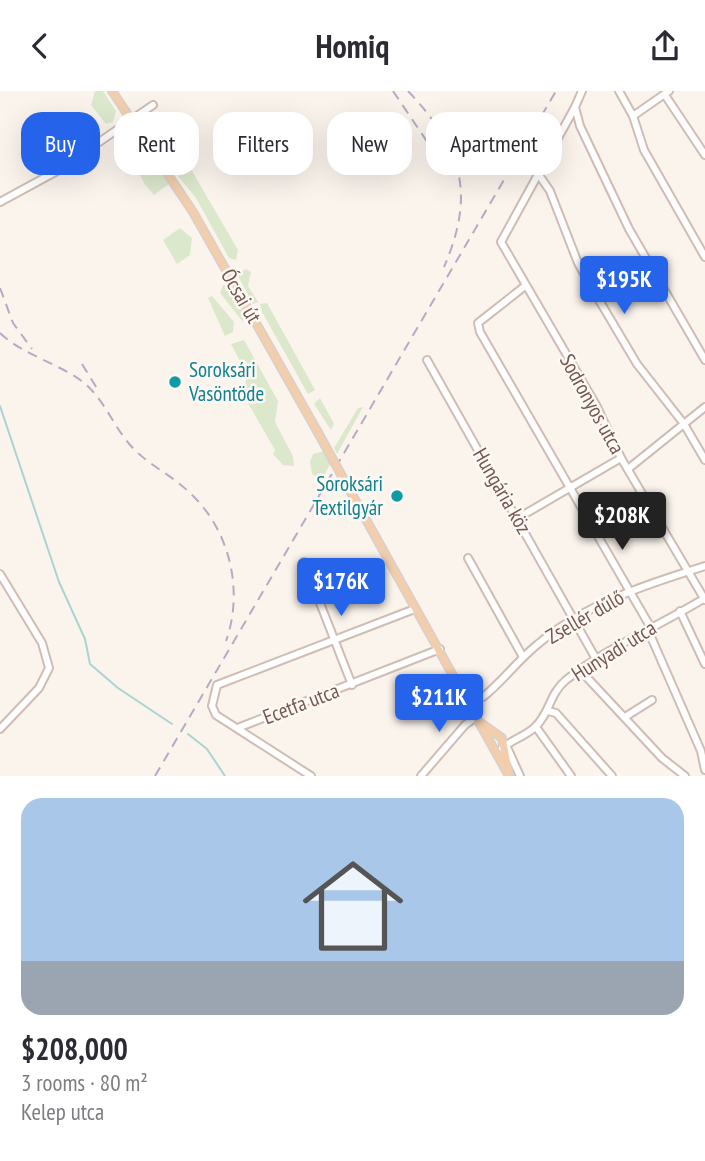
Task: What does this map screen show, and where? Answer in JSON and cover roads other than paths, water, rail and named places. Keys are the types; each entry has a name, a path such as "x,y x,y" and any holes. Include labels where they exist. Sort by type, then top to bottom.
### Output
{"main road":[{"name":"Ócsai út","path":"112,91 127,112"},
{"name":"Ócsai út","path":"169,175 193,212 510,776"},
{"path":"479,719 502,738 506,745 504,755 510,776"}],"street":[{"path":"562,127 582,91"},
{"path":"619,91 633,116 644,150 705,257"},
{"path":"633,116 667,93 705,155"},
{"path":"142,112 153,105"},
{"path":"575,107 580,125 629,229 705,360"},
{"path":"0,202 57,171 114,131"},
{"path":"539,175 550,191 579,263 642,373 684,424 705,460"},
{"name":"Sodronyos utca","path":"539,175 501,242 596,405 621,458 704,599"},
{"path":"525,286 478,323 649,629 701,751 705,770"},
{"name":"Hungária köz","path":"427,360 596,659"},
{"path":"628,469 705,407"},
{"path":"518,518 621,458"},
{"path":"468,558 523,657"},
{"path":"304,562 352,685"},
{"name":"Zsellér dűlő","path":"483,697 523,657 549,635 575,619 629,591 705,566"},
{"path":"0,574 42,643 49,668 39,688 0,729"},
{"name":"Hunyadi utca","path":"494,751 536,727 548,711 549,699 580,670 704,599"},
{"path":"311,776 267,751 216,715 212,706 217,685 412,610"},
{"path":"680,611 702,652 705,664"},
{"name":"Ecetfa utca","path":"240,727 440,649"},
{"path":"580,670 662,758 685,776"},
{"path":"625,717 652,700"},
{"path":"548,711 555,713 612,776"},
{"path":"421,776 465,725 479,719"},
{"path":"536,727 571,776"},
{"path":"506,745 520,776"}],"waterway":[{"path":"0,406 59,582 85,639 90,664 118,688 172,724"},
{"path":"188,734 207,749 225,776"}],"railway":[{"path":"393,91 426,140"},
{"path":"408,91 441,132 452,152 458,173 461,194 459,216 454,241 444,267"},
{"path":"155,776 556,91"},
{"path":"0,288 13,323 32,349"},
{"path":"0,333 19,347 83,382 91,389 131,446 183,487 204,508 224,543 230,562 234,602 226,641"},
{"path":"82,364 98,390"}],"place":[{"name":"Soroksári Vasöntöde","path":"175,382"},
{"name":"Soroksári Textilgyár","path":"397,496"}]}
